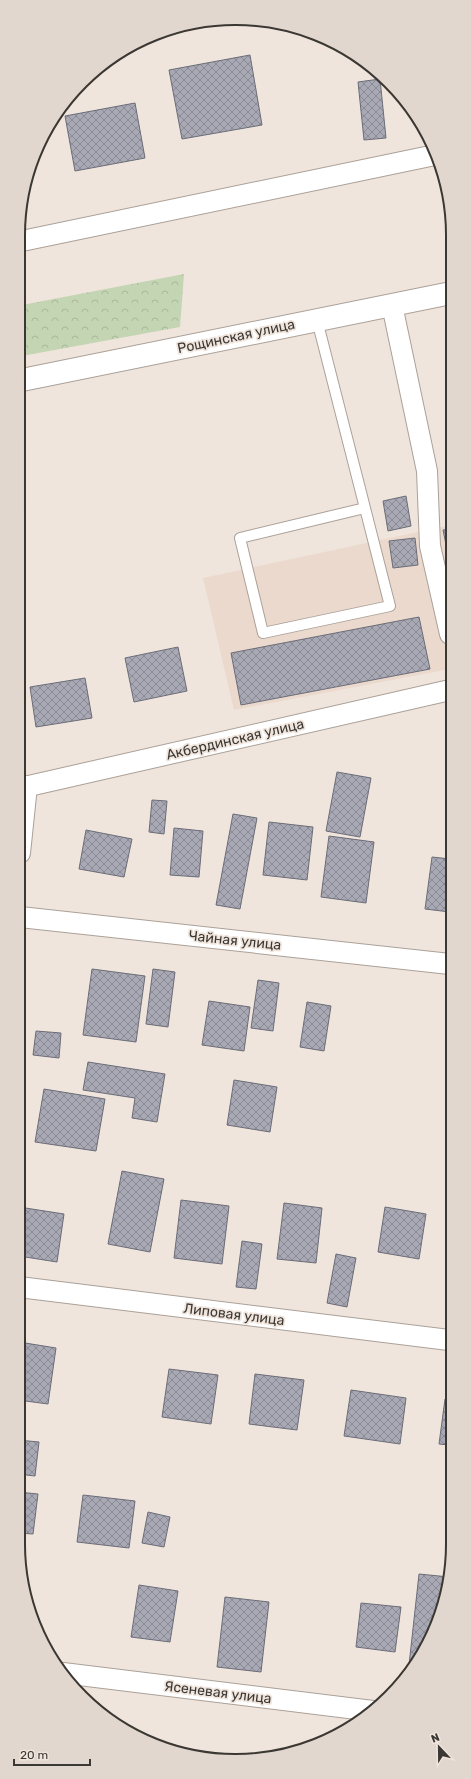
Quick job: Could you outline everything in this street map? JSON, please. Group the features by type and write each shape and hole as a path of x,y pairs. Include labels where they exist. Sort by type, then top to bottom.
{"street":[{"path":"25,240 430,156"},
{"name":"Рощинская улица","path":"25,379 446,294"},
{"path":"392,305 427,471 430,546 446,616"},
{"name":"Акбердинская улица","path":"25,787 446,691"},
{"name":"Чайная улица","path":"25,918 446,964"},
{"name":"Липовая улица","path":"25,1288 446,1340"},
{"name":"Ясеневая улица","path":"70,1674 365,1710"}],"lane":[{"path":"317,320 365,508 390,606 263,633 240,538 365,508"}],"shaded area":[{"path":"446,526 446,670 234,710 203,578"}],"green space":[{"path":"184,274 180,327 25,355 25,304"}],"building":[{"path":"250,55 262,125 182,139 169,70"},
{"path":"376,79 380,83 386,138 364,140 358,82"},
{"path":"135,103 145,158 75,171 65,116"},
{"path":"406,496 411,526 388,531 383,501"},
{"path":"443,530 446,530 446,545"},
{"path":"415,538 418,565 393,568 389,541"},
{"path":"419,617 430,669 241,705 231,653"},
{"path":"178,647 187,691 134,702 125,658"},
{"path":"85,678 92,718 36,727 30,687"},
{"path":"337,772 371,778 360,837 326,831"},
{"path":"152,800 167,801 164,834 149,832"},
{"path":"233,814 257,818 240,909 216,905"},
{"path":"269,822 313,827 307,880 263,875"},
{"path":"174,828 203,831 199,877 170,875"},
{"path":"86,830 132,839 124,877 79,869"},
{"path":"329,836 374,842 366,903 321,897"},
{"path":"432,857 446,859 446,912 425,909"},
{"path":"92,969 145,976 136,1042 83,1035"},
{"path":"153,969 175,972 168,1027 146,1024"},
{"path":"258,980 279,983 273,1031 251,1028"},
{"path":"209,1001 250,1007 244,1051 202,1045"},
{"path":"307,1002 331,1006 324,1051 300,1047"},
{"path":"36,1031 61,1033 59,1058 33,1055"},
{"path":"88,1062 165,1074 157,1122 132,1118 135,1098 83,1090"},
{"path":"234,1080 277,1087 270,1132 227,1125"},
{"path":"44,1089 105,1099 96,1151 35,1142"},
{"path":"122,1171 164,1179 150,1252 108,1244"},
{"path":"181,1200 229,1206 222,1264 174,1258"},
{"path":"284,1203 322,1208 316,1263 277,1259"},
{"path":"385,1207 426,1214 419,1259 378,1252"},
{"path":"25,1208 64,1214 57,1262 25,1257"},
{"path":"242,1241 262,1244 256,1289 236,1287"},
{"path":"336,1254 356,1258 347,1307 327,1303"},
{"path":"25,1343 56,1348 48,1404 25,1401"},
{"path":"169,1369 218,1375 211,1424 162,1417"},
{"path":"255,1374 304,1380 297,1430 249,1424"},
{"path":"351,1390 406,1398 400,1444 344,1436"},
{"path":"445,1399 446,1445 439,1444"},
{"path":"25,1441 39,1442 35,1476 25,1475"},
{"path":"25,1493 38,1494 33,1534 25,1533"},
{"path":"83,1495 135,1501 129,1548 77,1542"},
{"path":"148,1512 170,1517 164,1547 142,1543"},
{"path":"419,1574 443,1576 439,1598 430,1624 418,1649 409,1663"},
{"path":"139,1585 178,1591 170,1642 131,1637"},
{"path":"225,1597 269,1602 261,1672 217,1667"},
{"path":"361,1603 401,1607 395,1652 356,1647"}]}
